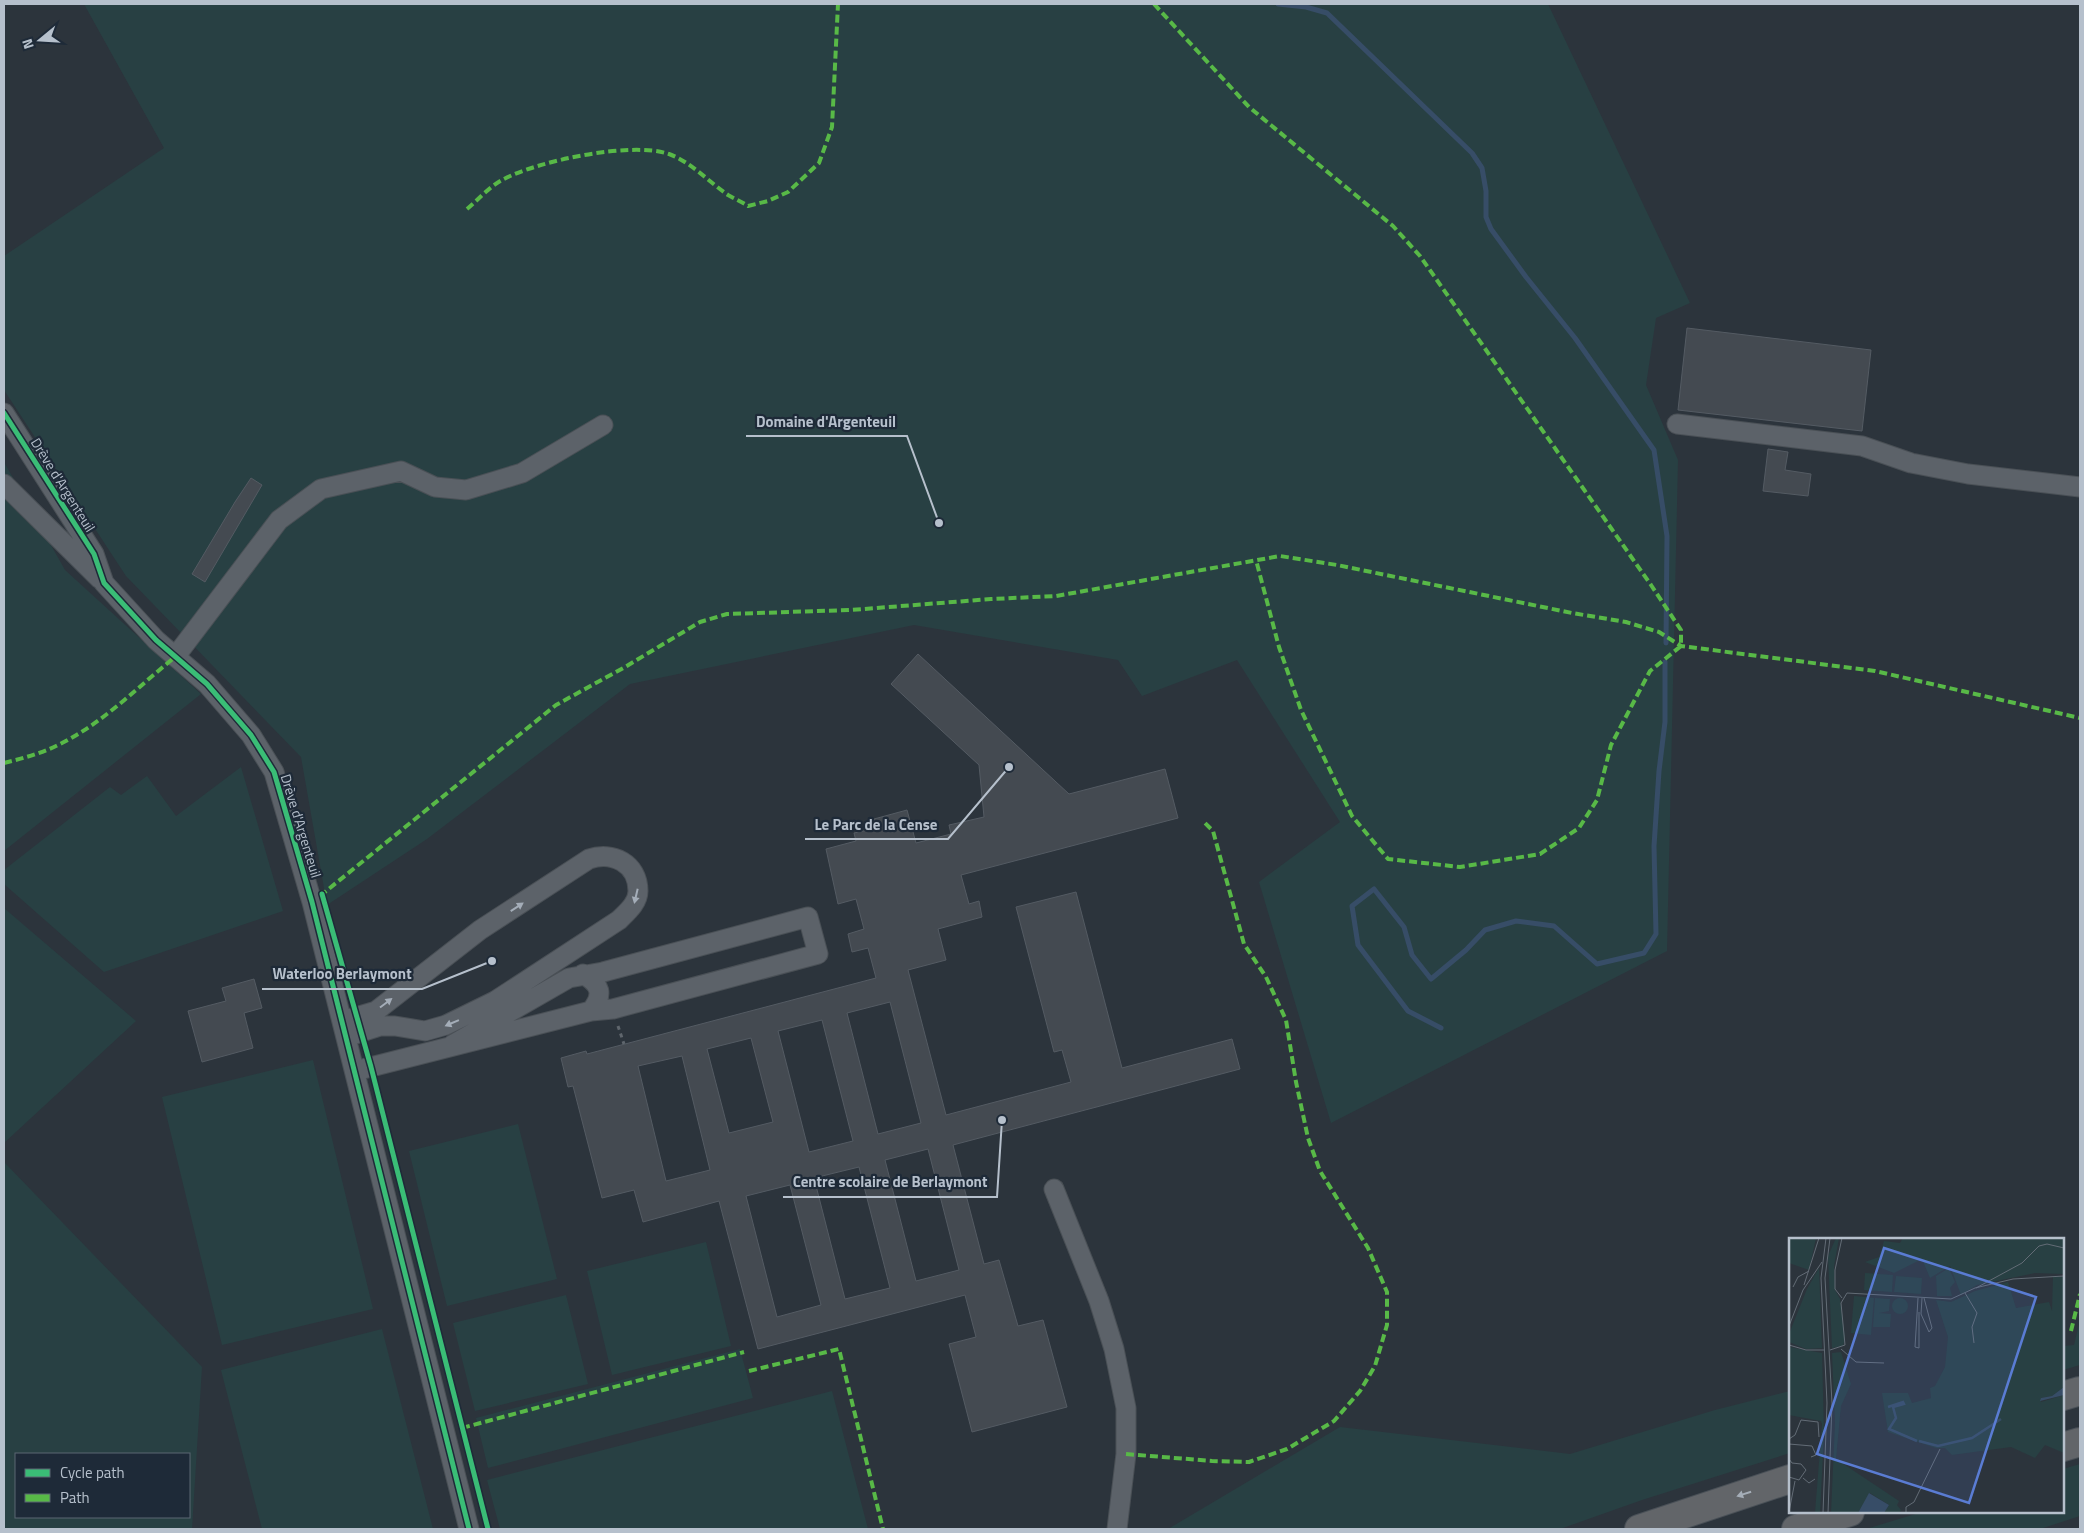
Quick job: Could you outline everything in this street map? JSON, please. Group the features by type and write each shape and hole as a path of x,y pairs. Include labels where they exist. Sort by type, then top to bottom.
{"highway":[{"path":"2064,1396 2080,1391"},
{"path":"2064,1447 2080,1442"},
{"path":"1639,1529 1789,1479"},
{"path":"1796,1529 1847,1513"}],"street":[{"name":"Drève d'Argenteuil","path":"4,413 94,554 104,583 156,640 207,684 245,728 274,772 312,902 469,1529"},
{"path":"1677,424 1862,446 1912,463 1968,474 2080,487"},
{"path":"175,657 278,520 321,489 401,471 435,487 466,490 522,473 603,425"},
{"path":"4,484 104,583"},
{"path":"606,856 616,858 627,864 635,876 638,892 633,906 620,920 495,1001 446,1025 425,1031 395,1026 344,1029 376,1011 480,930 589,859 606,856"},
{"path":"355,1071 591,1011 613,1008 818,954 808,917 602,972 569,978 554,985 527,1004 452,1045"},
{"path":"583,974 594,980 599,991 599,1000 591,1011"},
{"path":"1054,1189 1099,1301 1114,1350 1126,1408 1126,1454 1117,1529"}],"green space":[{"path":"84,4 1548,4 1690,303 1656,318 1646,385 1678,460 1667,951 1331,1123 1259,882 1340,822 1237,660 1142,696 1118,660 914,625 630,684 427,839 327,905 301,757 126,576 4,390 4,256 164,148"},
{"path":"4,462 65,570 201,694 4,851"},
{"path":"241,767 283,911 104,972 4,884 4,870 110,787 121,795 147,776 176,816"},
{"path":"4,908 136,1021 4,1143"},
{"path":"313,1060 373,1309 222,1345 162,1097"},
{"path":"518,1124 557,1279 447,1306 409,1151"},
{"path":"4,1162 202,1367 192,1529 4,1529"},
{"path":"706,1242 731,1346 612,1375 587,1271"},
{"path":"566,1295 588,1384 475,1411 453,1323"},
{"path":"2080,1320 2080,1365 2064,1370 2064,1346 2074,1345"},
{"path":"382,1329 433,1529 262,1529 221,1370"},
{"path":"740,1349 753,1398 488,1468 476,1418"},
{"path":"832,1391 868,1529 500,1529 487,1480"},
{"path":"1789,1391 1789,1453 1642,1500 1560,1529 1168,1529 1340,1427 1570,1454 1715,1410"},
{"path":"2080,1464 2080,1516 2040,1529 1866,1529 1919,1513 2064,1513 2064,1469"}],"building":[{"path":"1687,328 1871,350 1862,431 1678,410"},
{"path":"1768,449 1788,452 1785,470 1811,474 1808,496 1763,491"},
{"path":"251,478 262,485 205,582 192,574"},
{"path":"918,654 1069,794 1165,769 1178,818 961,875 969,904 979,901 982,917 938,929 946,960 908,970 946,1115 1071,1082 1062,1050 1054,1052 1016,907 1076,892 1122,1068 1232,1039 1240,1069 953,1145 984,1264 999,1260 1018,1326 1043,1320 1067,1407 972,1432 949,1344 976,1337 965,1295 758,1349 719,1201 643,1222 634,1190 602,1198 573,1086 568,1087 561,1058 586,1051 587,1054 876,978 868,948 852,952 848,934 864,929 856,899 838,904 826,849 856,841 854,833 877,828 874,819 907,810 916,843 951,834 949,825 984,817 979,765 891,684","holes":["890,1002 921,1123 878,1134 847,1013","822,1020 853,1141 809,1152 778,1031","751,1038 773,1122 729,1133 707,1049","682,1056 710,1170 666,1181 638,1066","928,1149 959,1270 916,1281 885,1160","859,1167 890,1288 845,1299 814,1178","790,1185 821,1305 777,1317 746,1196"]},
{"path":"254,979 262,1008 244,1013 253,1048 202,1062 188,1011 226,1001 222,988"}],"waterway":[{"path":"1278,4 1306,7 1327,13 1472,153 1482,168 1486,191 1486,217 1491,229 1526,277 1575,338 1654,450 1667,536 1666,643"},
{"path":"1441,1028 1408,1011 1358,945 1352,906 1374,889 1404,927 1412,955 1431,979 1466,950 1485,930 1516,921 1554,926 1597,964 1644,953 1656,934 1654,846 1659,771 1665,722 1665,662"}],"marked path":[{"path":"467,209 497,183 518,173 584,155 632,150 669,154 692,167 728,195 748,206 768,201 788,192 819,163 832,127 838,4"},
{"path":"1154,4 1249,107 1393,226 1420,256 1651,585 1681,630 1681,646 1650,671 1611,745 1597,800 1579,828 1540,854 1460,867 1388,859 1352,816 1301,710 1279,647 1256,560"},
{"path":"320,896 556,705 625,667 700,622 727,614 851,610 1056,596 1280,556 1337,565 1572,613 1626,622 1659,632 1681,646 1875,671 2080,718"},
{"path":"4,763 48,750 92,725 175,657"},
{"path":"1126,1454 1249,1462 1287,1449 1334,1421 1360,1391 1375,1366 1387,1325 1387,1292 1368,1248 1320,1171 1308,1138 1296,1082 1286,1020 1266,977 1244,944 1213,831 1205,823"},
{"path":"2071,1331 2080,1294"},
{"path":"749,1371 839,1349 883,1529"},
{"path":"462,1428 744,1352"}],"cycle path":[{"path":"4,413 94,554 104,583 156,640 207,684 251,735 274,772 312,902 469,1529"},
{"path":"322,894 371,1067 488,1529"}],"place":[{"name":"Domaine d'Argenteuil","path":"939,523"},
{"name":"Le Parc de la Cense","path":"1009,767"},
{"name":"Waterloo Berlaymont","path":"492,961"},
{"name":"Centre scolaire de Berlaymont","path":"1002,1120"}]}
